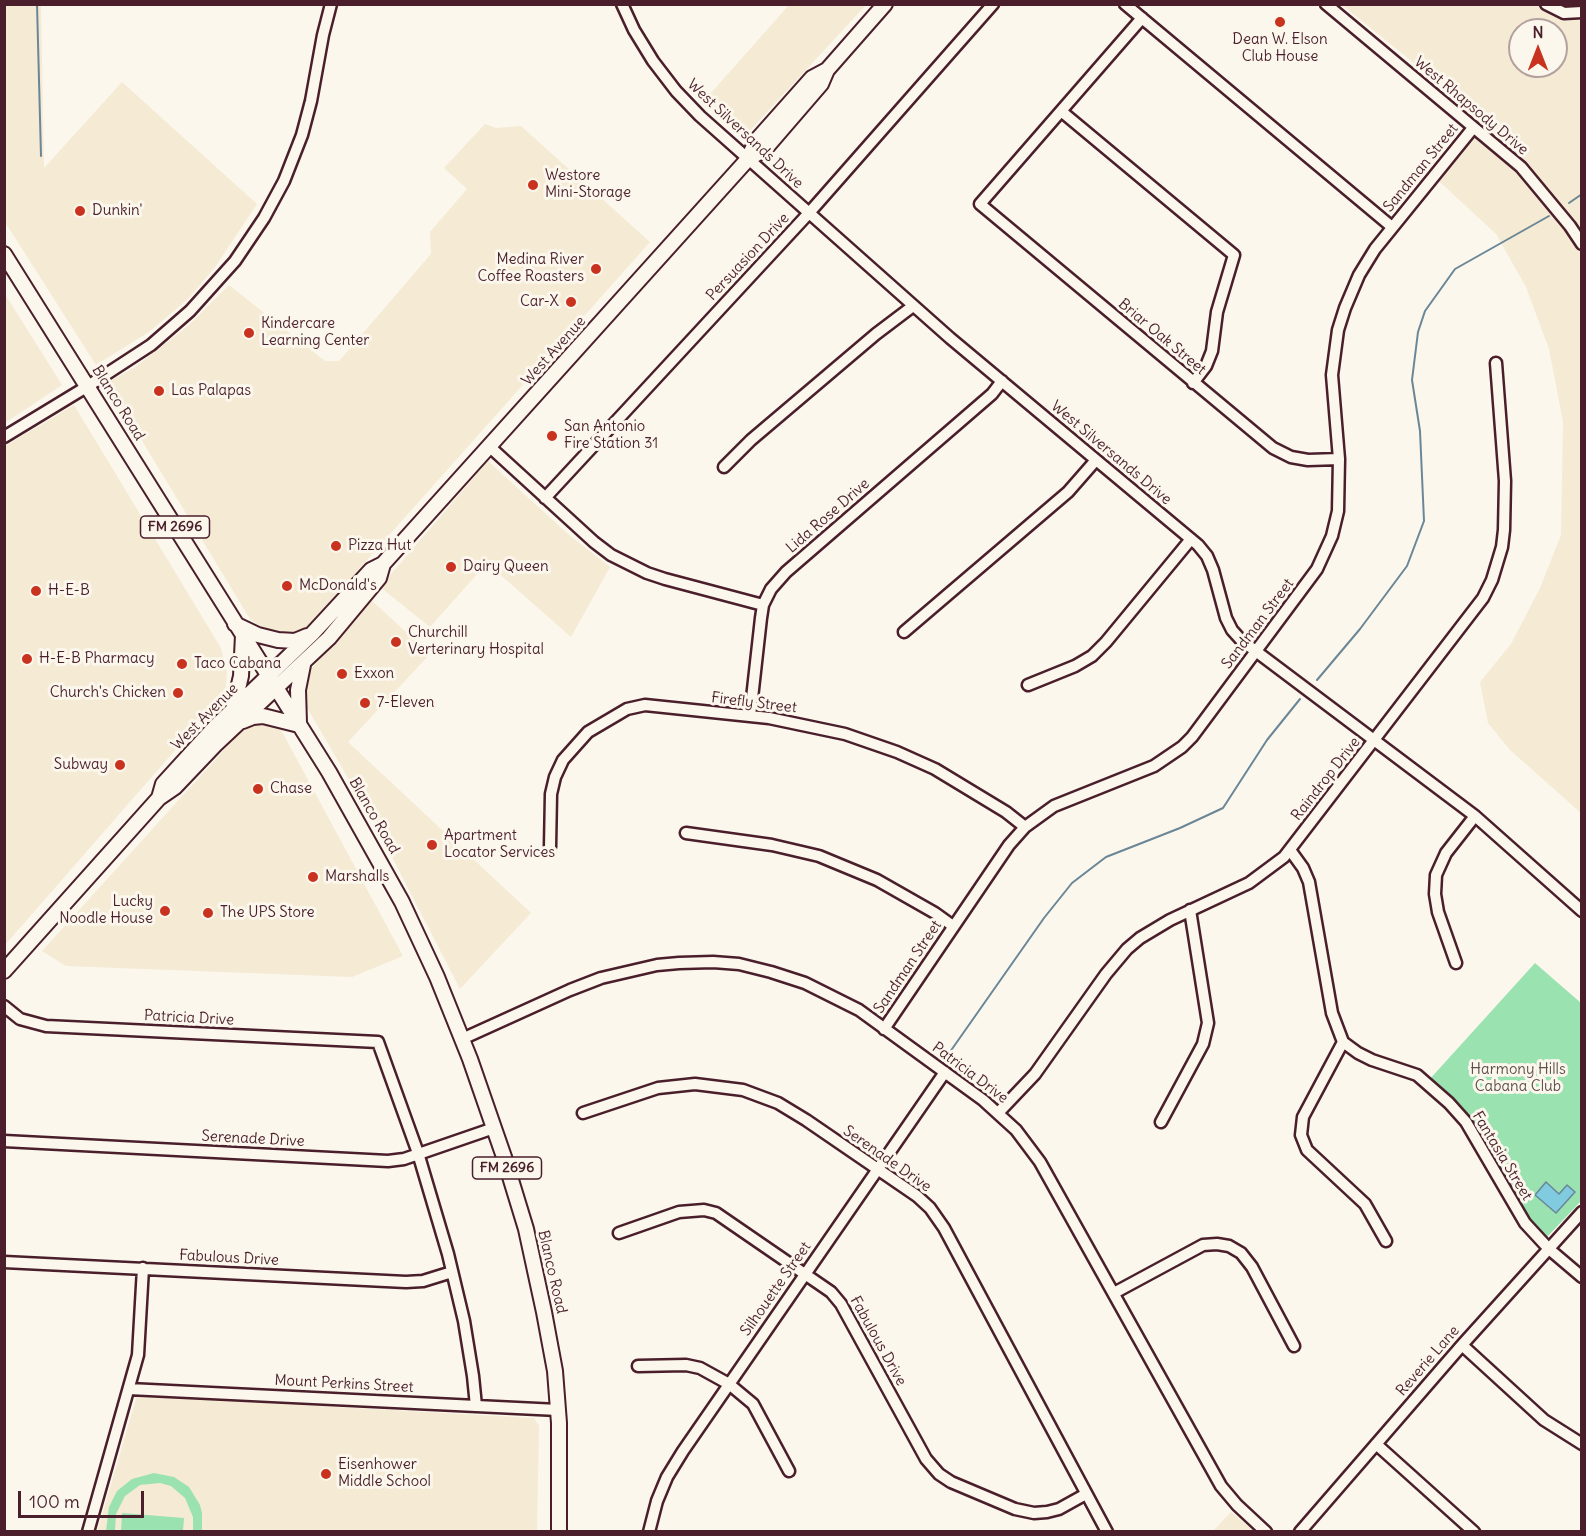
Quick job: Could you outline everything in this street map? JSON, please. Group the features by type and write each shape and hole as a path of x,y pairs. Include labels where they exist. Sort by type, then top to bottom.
{"main road":[{"name":"West Avenue","path":"4,971 159,798 175,788 236,716 272,683 312,634 371,570 383,564 748,159 756,141 812,78 827,70 885,4"},
{"name":"Blanco Road","path":"4,254 334,781 402,902 437,976 494,1128 526,1229 540,1292 555,1371 558,1410 559,1532"},
{"name":"West Avenue","path":"272,683 304,664 329,638 379,578 383,564"},
{"path":"304,664 298,690 299,725 263,716 236,716 241,676 239,629 278,640 295,641 312,634"}],"street":[{"name":"West Silversands Drive","path":"622,4 633,30 653,61 700,116 913,306 1203,550 1213,570 1232,630 1241,640 1475,816 1581,911"},
{"name":"Persuasion Drive","path":"545,498 808,213 993,4"},
{"path":"1125,4 1392,227"},
{"name":"West Rhapsody Drive","path":"1326,4 1521,167 1570,226 1581,243"},
{"path":"1546,4 1564,13 1580,13"},
{"path":"4,437 151,345 190,311 235,261 264,218 284,181 302,135 330,5"},
{"path":"1142,18 1061,111 1234,255 1217,312 1212,351 1206,366 1193,383"},
{"name":"Briar Oak Street","path":"1061,111 980,204 1273,448 1282,453 1308,460 1339,459"},
{"name":"Sandman Street","path":"884,1029 1009,845 1025,827 1061,803 1154,766 1174,754 1192,737 1307,584 1325,553 1338,511 1339,459 1332,375 1338,330 1344,308 1359,275 1392,227 1473,128"},
{"path":"724,467 751,440 876,334 913,306"},
{"name":"Raindrop Drive","path":"998,1113 1045,1062 1116,961 1140,938 1190,910 1249,884 1290,850 1483,598 1492,580 1502,547 1505,481 1496,363"},
{"name":"Lida Rose Drive","path":"750,716 763,605 771,589 786,572 984,401 1002,381"},
{"path":"489,447 594,542 628,564 665,579 763,605"},
{"path":"904,632 1068,492 1096,460"},
{"path":"1028,685 1075,666 1092,656 1191,539"},
{"name":"Firefly Street","path":"550,847 551,794 555,777 568,752 588,732 627,709 645,705 792,721 845,734 897,752 935,769 1006,812 1025,827"},
{"path":"1456,963 1438,912 1435,894 1436,875 1446,853 1475,816"},
{"path":"686,833 772,845 819,856 877,880 935,913 953,926"},
{"path":"1290,850 1303,868 1309,882 1332,1013 1343,1042 1303,1117 1301,1136 1307,1150 1365,1204 1386,1241"},
{"path":"1161,1122 1203,1044 1208,1023 1190,910"},
{"name":"Patricia Drive","path":"462,1039 601,978 657,965 702,962 739,964 805,983 859,1010 945,1072 1016,1130 1040,1161 1221,1486 1266,1532"},
{"name":"Patricia Drive","path":"4,1006 20,1018 46,1026 378,1042 418,1153"},
{"name":"Fantasia Street","path":"1343,1042 1372,1060 1417,1075 1449,1103 1466,1122 1516,1211 1549,1249 1581,1276"},
{"name":"Silhouette Street","path":"650,1532 657,1501 667,1477 945,1072"},
{"name":"Serenade Drive","path":"583,1113 658,1088 677,1085 711,1085 743,1090 778,1103 806,1120 930,1208 944,1228 1107,1532"},
{"name":"Serenade Drive","path":"4,1141 388,1161 404,1159 494,1128"},
{"path":"418,1153 452,1272 466,1331 476,1406"},
{"name":"Fabulous Drive","path":"619,1233 680,1212 704,1210 716,1213 831,1292 841,1304 917,1444 939,1474 951,1482 1015,1509 1034,1513 1059,1509 1086,1494"},
{"name":"Reverie Lane","path":"1300,1532 1461,1345 1581,1212"},
{"path":"1114,1293 1203,1245 1229,1246 1241,1253 1252,1267 1294,1346"},
{"name":"Fabulous Drive","path":"4,1262 406,1282 423,1281 452,1272"},
{"path":"88,1532 129,1389 139,1341 143,1268"},
{"path":"1461,1345 1544,1420 1581,1444"},
{"path":"638,1366 686,1365 700,1368 729,1384 753,1404 789,1471"},
{"name":"Mount Perkins Street","path":"129,1389 558,1410"},
{"path":"1376,1444 1474,1532"}],"shaded area":[{"path":"5,4 41,5 44,168 122,82 257,204 215,267 188,299 149,332 96,365 5,222"},
{"path":"789,5 866,5 743,138 703,102"},
{"path":"1342,5 1581,5 1581,813 1510,750 1488,723 1480,682 1511,644 1540,588 1561,535 1563,422 1549,349 1526,287 1496,234 1428,171 1476,113"},
{"path":"485,124 496,128 521,126 650,242 310,624 300,633 284,634 266,630 250,619 107,383 135,367 188,326 229,285 325,361 339,361 431,254 430,232 467,189 444,168"},
{"path":"5,294 62,385 4,423"},
{"path":"74,405 221,648 227,673 225,693 5,945 5,446"},
{"path":"488,461 568,534 610,567 571,637 487,563 430,627 380,587"},
{"path":"370,599 430,654 348,742 531,913 460,989 375,824 306,706 306,675"},
{"path":"261,722 280,728 403,956 352,977 66,966 42,951 243,729"},
{"name":"Eisenhower Middle School","path":"137,1396 534,1418 539,1426 537,1531 97,1532"},
{"path":"1231,1512 1254,1531 1213,1531"}],"green space":[{"name":"Harmony Hills Cabana Club","path":"1535,963 1581,1003 1581,1201 1547,1237 1527,1219 1477,1130 1463,1112 1429,1080"},
{"path":"154,1473 174,1477 189,1487 200,1505 202,1531 193,1531 193,1517 185,1498 171,1486 160,1483 140,1485 125,1496 116,1514 115,1531 106,1531 109,1507 117,1491 132,1479"},
{"path":"122,1513 184,1518 183,1531 121,1531"}],"water":[{"path":"1546,1182 1559,1194 1567,1185 1575,1192 1556,1213 1535,1195"}],"waterway":[{"path":"37,4 41,156"},
{"path":"1569,203 1582,194"},
{"path":"1317,680 1360,629 1407,566 1424,521 1420,431 1412,380 1418,332 1425,311 1455,269 1549,216"},
{"path":"945,1059 1044,918 1072,883 1106,857 1180,828 1223,808 1267,740 1300,699"}],"place":[{"name":"Dean W. Elson Club House","path":"1280,22"},
{"name":"Westore Mini-Storage","path":"533,185"},
{"name":"Dunkin'","path":"80,211"},
{"name":"Medina River Coffee Roasters","path":"596,269"},
{"name":"Car-X","path":"571,302"},
{"name":"Kindercare Learning Center","path":"249,333"},
{"name":"Las Palapas","path":"159,391"},
{"name":"San Antonio Fire Station 31","path":"552,436"},
{"name":"Pizza Hut","path":"336,546"},
{"name":"Dairy Queen","path":"451,567"},
{"name":"McDonald's","path":"287,586"},
{"name":"H-E-B","path":"36,591"},
{"name":"Churchill Verterinary Hospital","path":"396,642"},
{"name":"H-E-B Pharmacy","path":"27,659"},
{"name":"Taco Cabana","path":"182,664"},
{"name":"Exxon","path":"342,674"},
{"name":"Church's Chicken","path":"178,693"},
{"name":"7-Eleven","path":"365,703"},
{"name":"Subway","path":"120,765"},
{"name":"Chase","path":"258,789"},
{"name":"Apartment Locator Services","path":"432,845"},
{"name":"Marshalls","path":"313,877"},
{"name":"Lucky Noodle House","path":"165,911"},
{"name":"The UPS Store","path":"208,913"},
{"name":"Eisenhower Middle School","path":"326,1474"}]}
